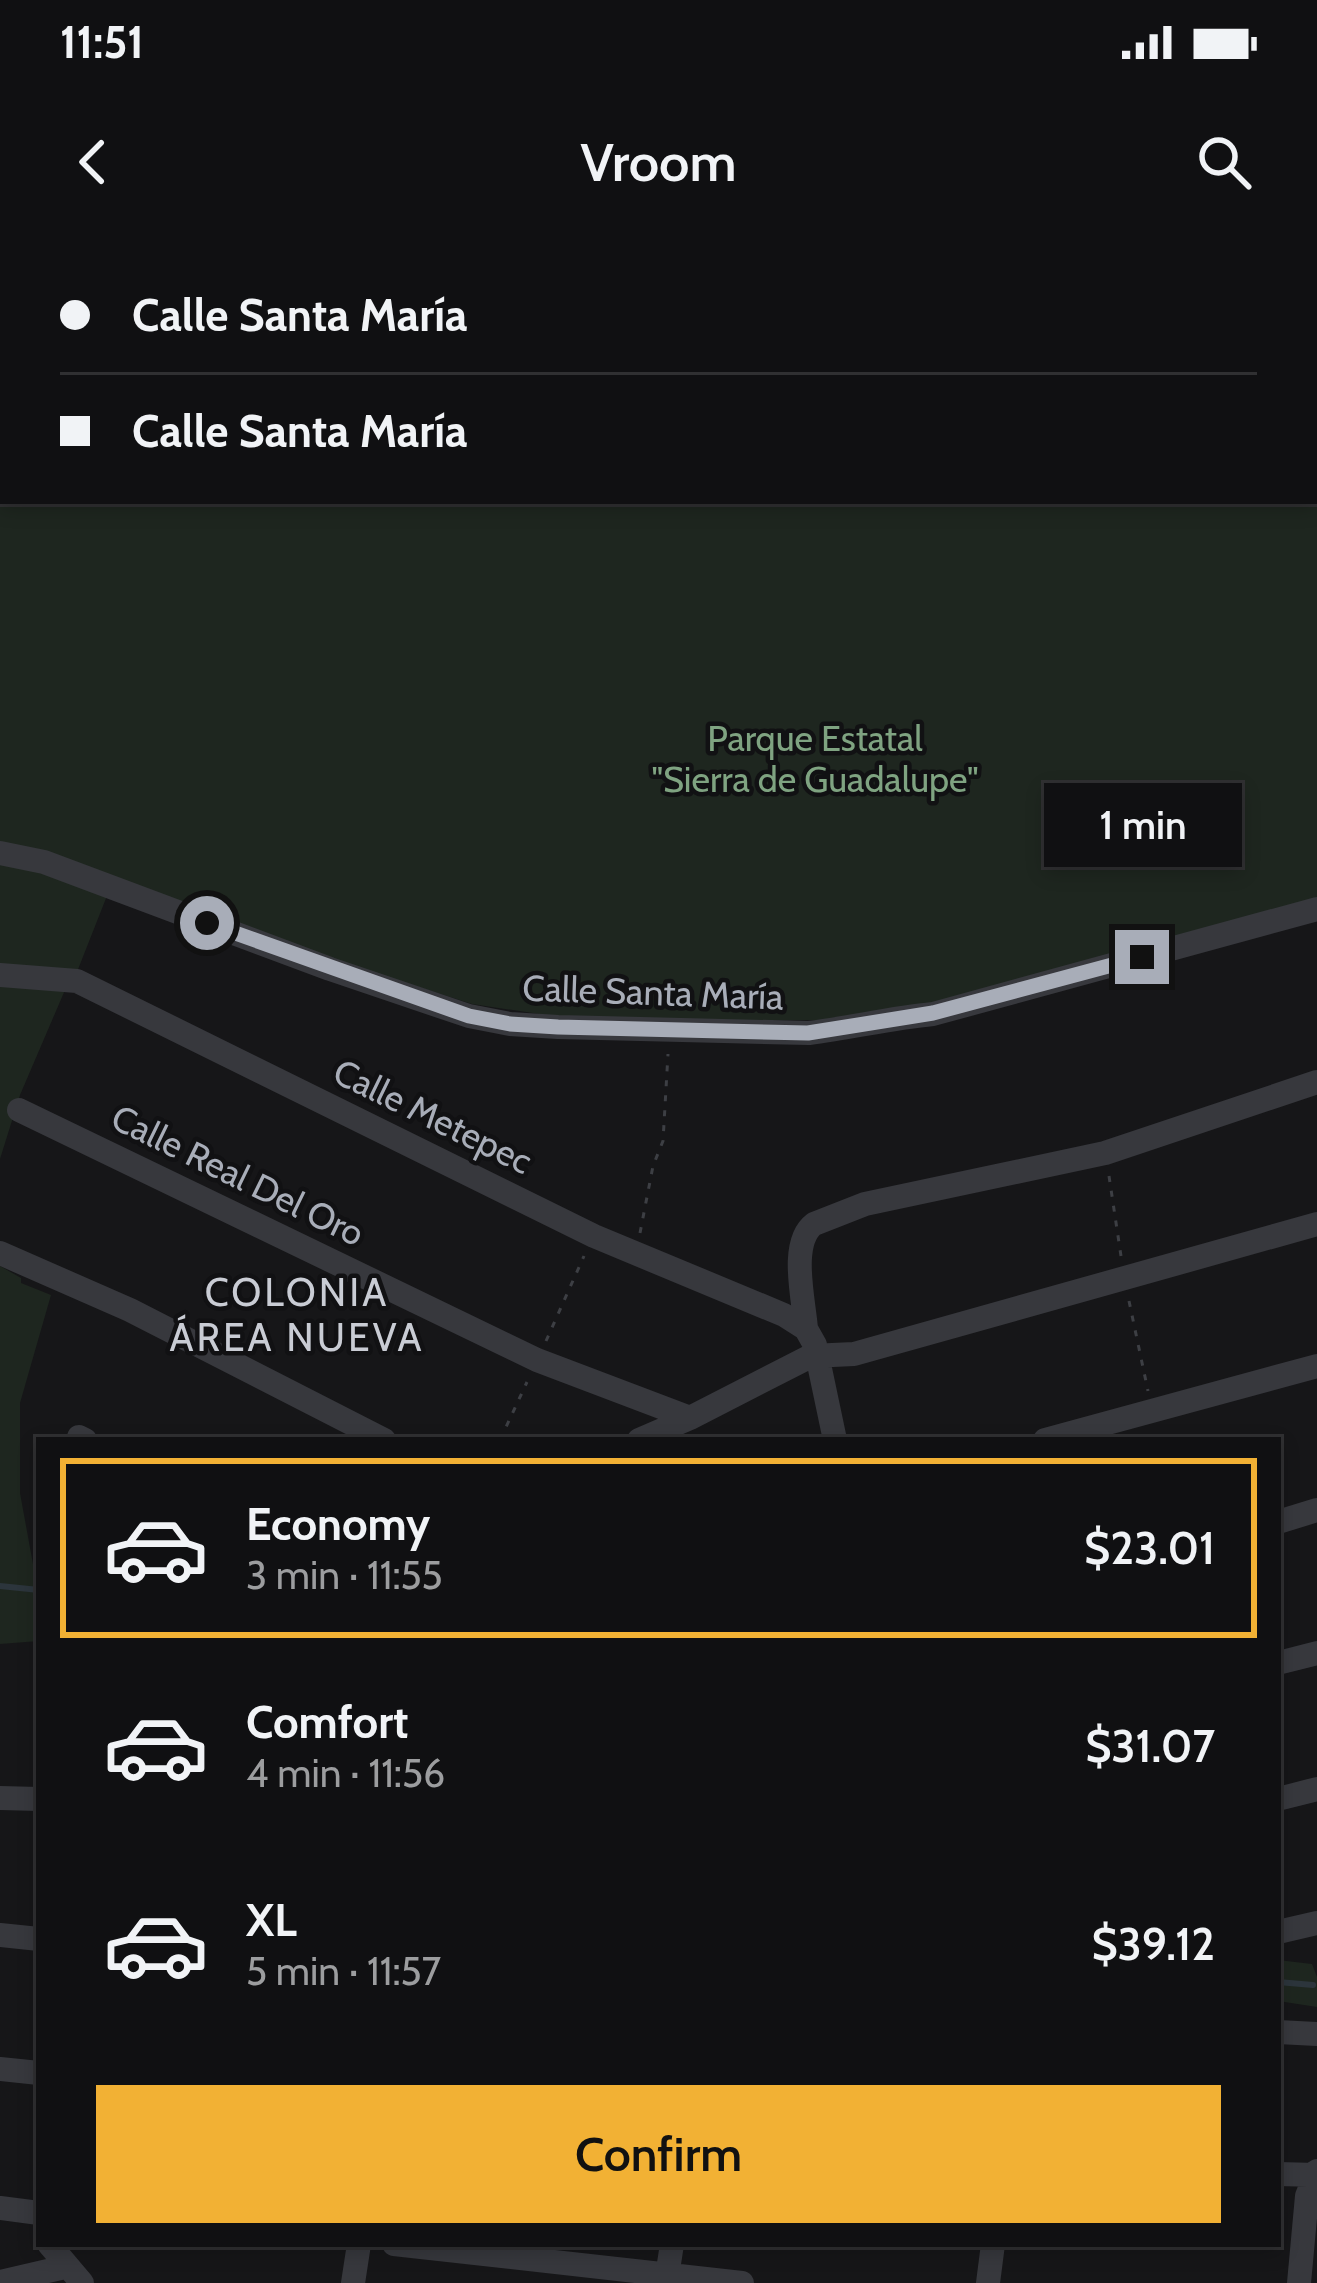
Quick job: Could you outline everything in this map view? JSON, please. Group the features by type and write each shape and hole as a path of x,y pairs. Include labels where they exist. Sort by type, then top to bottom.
{"street":[{"name":"Calle Santa María","path":"0,853 44,862 330,969 469,1016 510,1024 808,1033 933,1013 1317,909"},
{"name":"Calle Metepec","path":"0,975 76,981 594,1236 759,1303 806,1329"},
{"path":"834,1437 817,1354 806,1329 801,1244 807,1228 865,1204 1105,1153 1317,1082"},
{"name":"Calle Real Del Oro","path":"19,1110 537,1360 690,1418"},
{"path":"646,1437 817,1354 854,1354 1317,1224"},
{"path":"0,1253 130,1310 378,1437"},
{"path":"1057,1437 1317,1366"},
{"path":"1281,1521 1317,1510"},
{"path":"1281,1662 1317,1653"},
{"path":"0,1784 36,1799"},
{"path":"1281,1798 1317,1789"},
{"path":"0,1798 36,1799"},
{"path":"1281,1931 1317,1923"},
{"path":"0,1935 36,1939"},
{"path":"1281,2032 1317,2035"},
{"path":"0,2069 36,2073"},
{"path":"1281,2174 1316,2174 1307,2196 1299,2283"},
{"path":"0,2208 36,2210"},
{"path":"51,2247 74,2275"},
{"path":"353,2283 358,2247"},
{"path":"417,2247 667,2280 742,2283"},
{"path":"667,2280 672,2247"},
{"path":"988,2283 993,2247"},
{"path":"0,2282 74,2275"}],"path":[{"path":"636,1252 653,1166 664,1141 669,1030"},
{"path":"501,1437 594,1236"}],"green space":[{"name":"Parque Estatal \"Sierra de Guadalupe\"","path":"0,504 1317,504 1317,911 996,995 840,1020 586,1021 472,1004 306,951 114,878 20,1095 0,1159"},
{"path":"0,1266 21,1278 21,1283 51,1295 20,1403 20,1493 36,1575 36,1641 0,1644"},
{"path":"1281,1960 1312,1964 1317,2007 1281,2001"}],"waterway":[{"path":"0,1586 36,1590"},
{"path":"1281,1982 1313,1985"}],"district":[{"name":"COLONIA ÁREA NUEVA","path":"297,1314"}],"route":[{"path":"207,923 469,1016 558,1027 808,1033 842,1029 933,1013 1142,957"}]}
